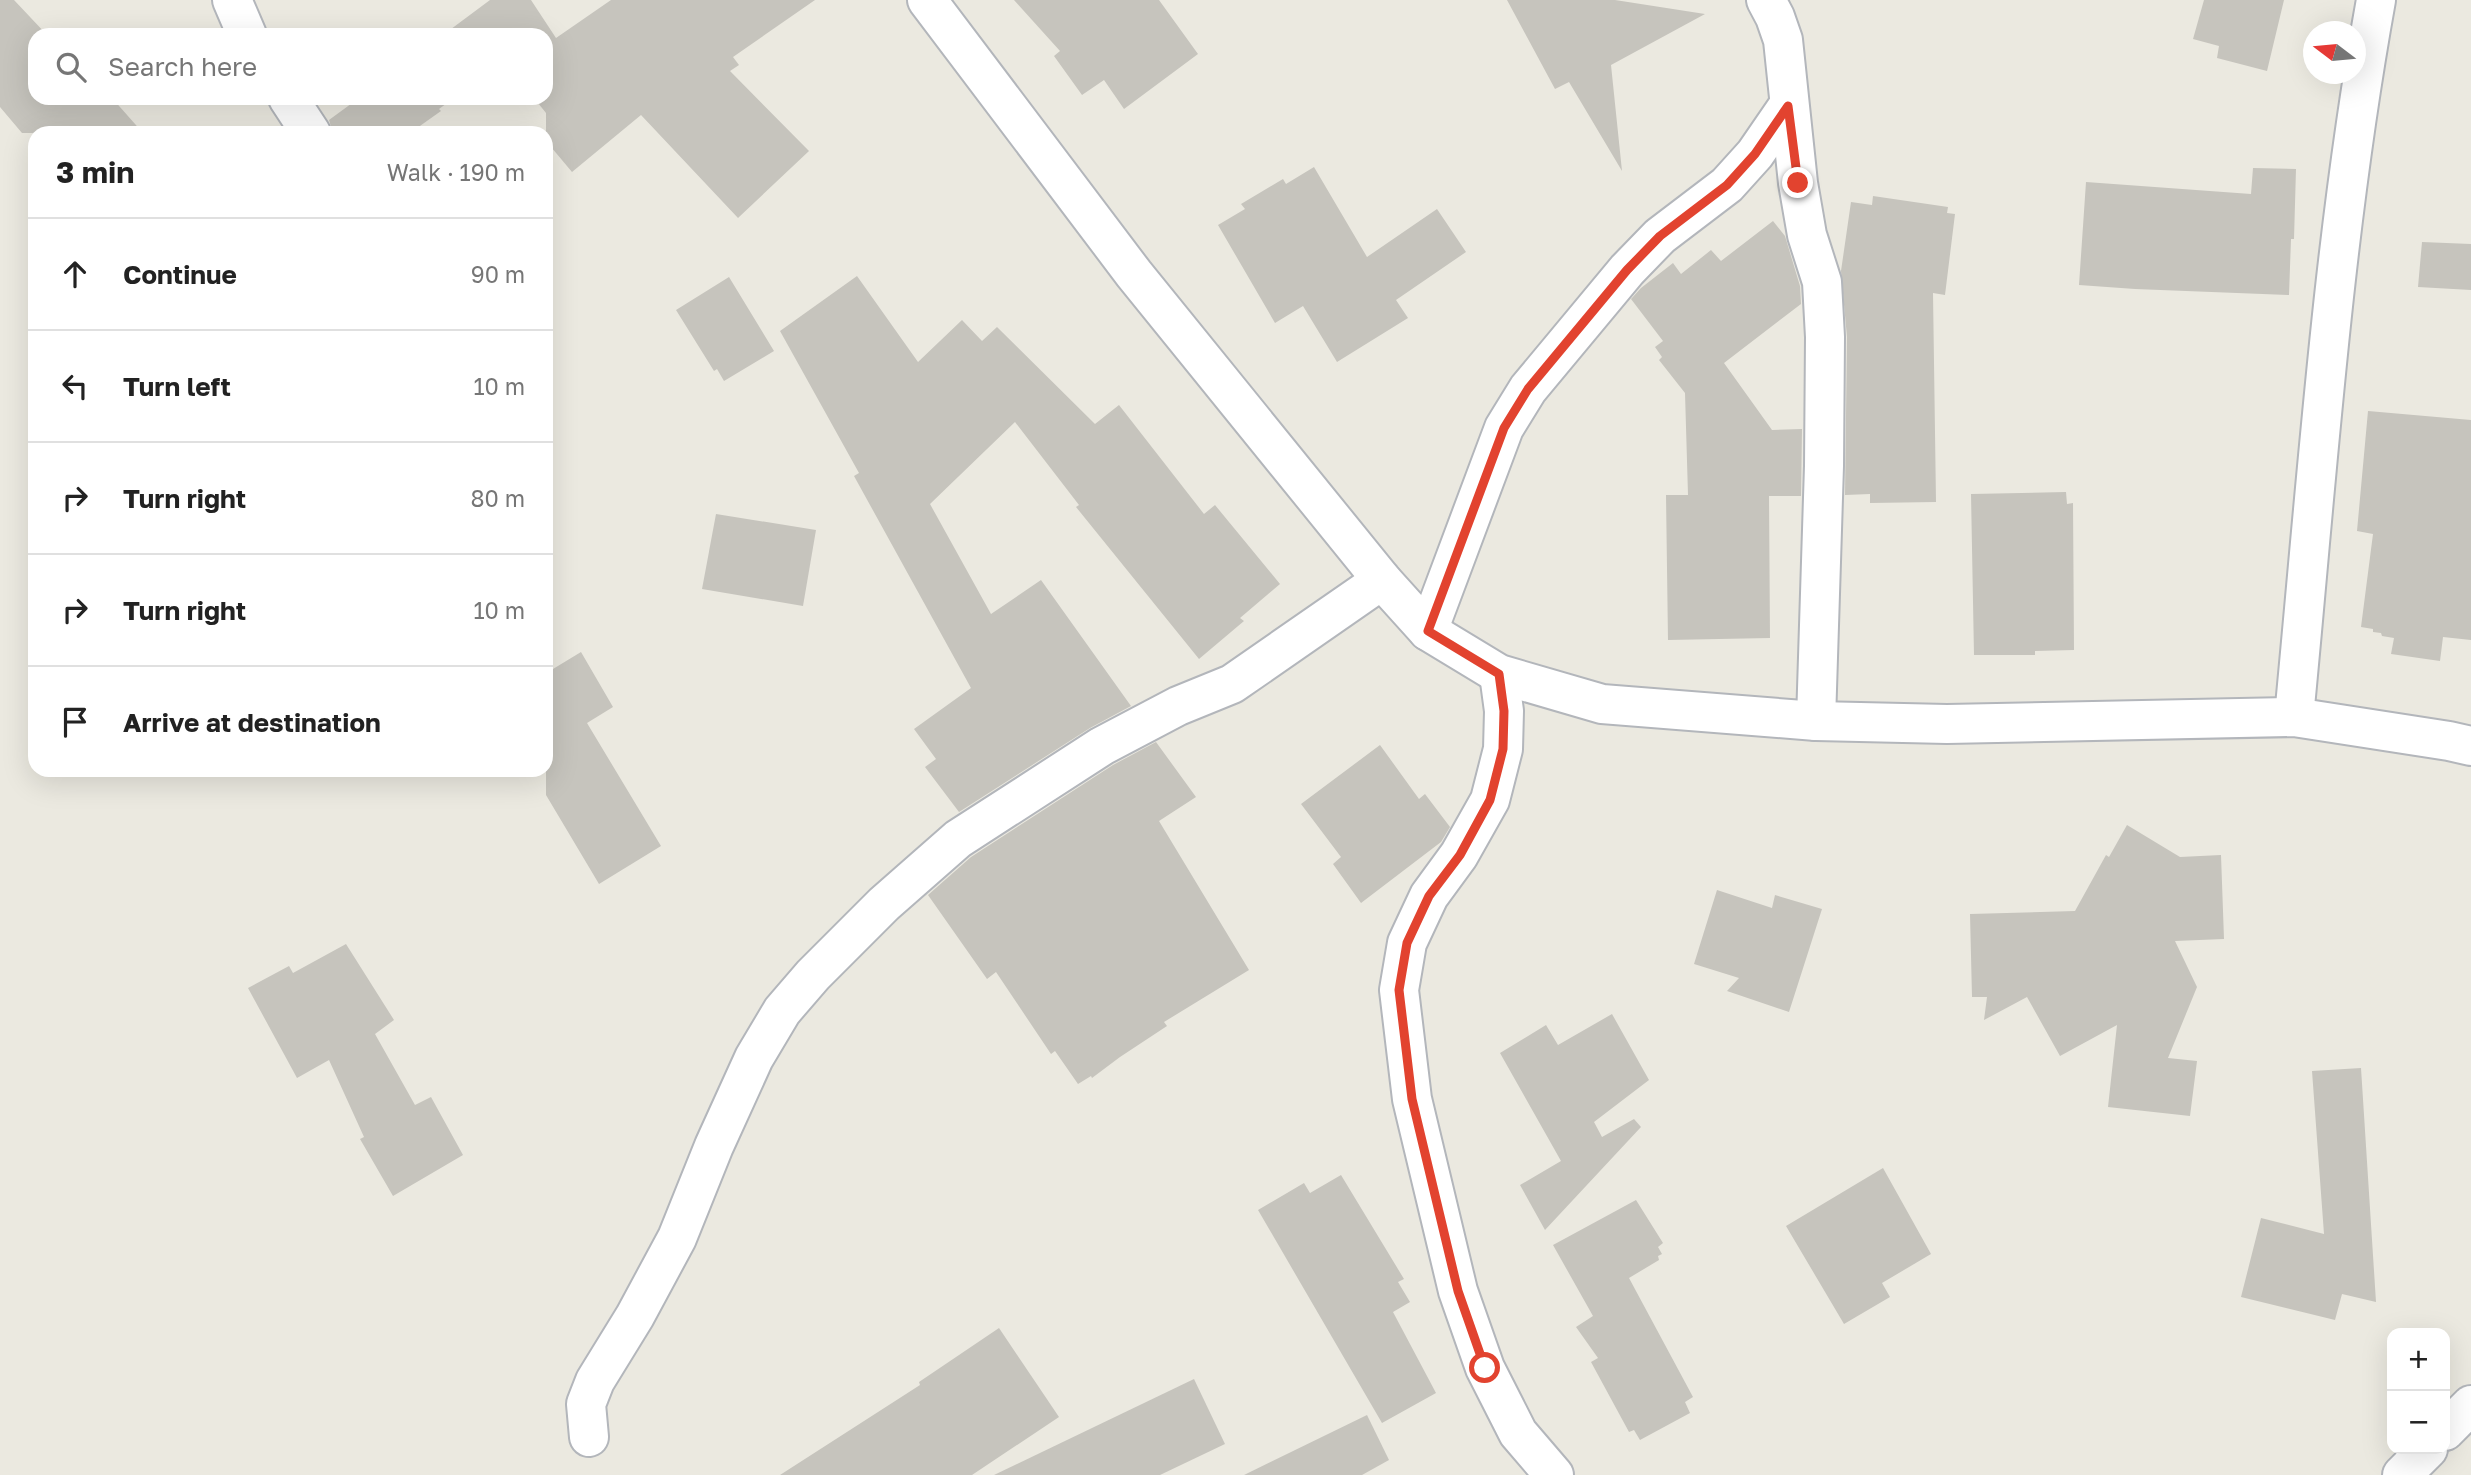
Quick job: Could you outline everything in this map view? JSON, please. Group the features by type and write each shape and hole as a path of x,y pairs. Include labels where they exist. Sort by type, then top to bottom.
{"street":[{"path":"232,0 244,28"},
{"path":"927,0 1134,274 1382,580 1428,631 1499,674 1602,704 1816,721 1947,724 2294,718 2471,746"},
{"path":"1766,0 1783,40 1788,106 1807,235 1822,282 1825,337 1824,466 1816,721"},
{"path":"2294,718 2353,138 2376,0"},
{"path":"293,105 306,126"},
{"path":"1428,631 1504,428 1528,389 1627,270 1660,236 1727,185 1755,154 1788,106"},
{"path":"589,1437 586,1404 595,1381 635,1316 677,1238 714,1146 754,1058 782,1011 813,975 884,904 958,839 1102,746 1178,706 1232,684 1382,580"},
{"path":"1499,674 1504,711 1503,749 1490,800 1460,855 1429,896 1407,943 1399,990 1412,1099 1458,1291 1485,1368 1518,1433 1553,1475"},
{"path":"2450,1426 2471,1405"},
{"path":"1516,1475 1518,1433"},
{"path":"2402,1475 2423,1454"}],"building":[{"path":"0,0 14,0 40,28 28,28 28,105 118,105 137,126 28,126 28,133 22,133 0,107"},
{"path":"490,0 531,0 549,28 452,28"},
{"path":"611,0 815,0 733,57 739,65 730,71 809,151 738,218 641,115 572,172 553,149 553,126 546,126 546,113 540,105 553,105 553,33 556,38"},
{"path":"1014,0 1159,0 1198,54 1124,109 1104,80 1082,95 1054,56 1060,51"},
{"path":"1507,0 1615,0 1705,14 1611,65 1622,171 1569,82 1555,89"},
{"path":"2204,0 2284,0 2267,71 2217,58 2219,46 2193,39"},
{"path":"349,105 444,105 439,109 441,111 420,126 331,126 329,120"},
{"path":"1314,167 1367,257 1437,209 1466,252 1396,300 1408,318 1337,362 1303,306 1275,323 1218,225 1245,209 1241,204 1283,179 1286,184"},
{"path":"2253,168 2296,169 2289,295 2079,285 2086,182 2251,194"},
{"path":"1873,196 1948,207 1947,213 1955,214 1945,295 1933,293 1936,502 1870,503 1870,494 1845,495 1847,337 1841,271 1851,202 1872,205"},
{"path":"1773,221 1785,236 1800,286 1801,304 1724,363 1772,430 1802,429 1801,496 1769,496 1770,638 1668,640 1666,495 1688,495 1685,393 1659,360 1662,357 1655,347 1663,341 1631,299 1673,263 1681,274 1711,250 1721,261"},
{"path":"2422,242 2471,244 2471,290 2418,287"},
{"path":"857,276 918,362 962,320 982,341 997,327 1095,424 1119,405 1204,514 1215,505 1280,584 1240,618 1244,621 1199,659 1076,507 1079,505 1015,422 930,504 991,614 1041,580 1131,706 1090,728 959,812 925,767 936,759 914,729 971,688 854,476 859,473 780,331"},
{"path":"729,277 774,351 724,381 717,369 714,371 676,310"},
{"path":"2368,411 2471,420 2471,640 2443,637 2440,661 2391,654 2394,638 2361,627 2373,534 2357,531"},
{"path":"2066,492 2067,504 2073,503 2074,650 2035,651 2035,655 1974,655 1971,494"},
{"path":"716,514 816,530 803,606 702,589"},
{"path":"581,652 613,707 587,723 661,846 599,884 546,795 546,777 553,777 553,669"},
{"path":"1156,742 1196,797 1159,821 1249,970 1164,1022 1167,1026 1092,1078 1091,1076 1078,1084 1055,1051 1051,1054 996,972 987,979 928,895 971,857 1113,765"},
{"path":"1380,745 1419,799 1425,794 1450,827 1441,842 1361,903 1333,864 1341,857 1301,804"},
{"path":"2127,825 2180,857 2221,855 2224,939 2175,941 2197,987 2168,1058 2197,1061 2190,1116 2108,1107 2117,1025 2060,1056 2027,997 1984,1020 1987,997 1972,997 1970,914 2075,911 2106,855 2109,857"},
{"path":"1717,890 1772,908 1775,895 1822,909 1789,1012 1727,991 1739,978 1694,964"},
{"path":"346,944 394,1020 375,1034 415,1105 431,1097 463,1155 393,1196 360,1139 364,1137 329,1060 297,1078 248,988 289,966 293,973"},
{"path":"1612,1014 1649,1080 1594,1122 1602,1137 1634,1119 1641,1127 1545,1230 1520,1185 1561,1161 1500,1053 1546,1025 1558,1045"},
{"path":"2361,1068 2376,1302 2342,1294 2335,1320 2241,1297 2261,1218 2324,1234 2312,1071"},
{"path":"1883,1168 1931,1254 1882,1283 1890,1297 1844,1324 1786,1226"},
{"path":"1341,1175 1404,1279 1398,1282 1410,1302 1393,1312 1436,1393 1382,1423 1258,1210 1304,1183 1310,1193"},
{"path":"1636,1200 1663,1243 1658,1247 1662,1254 1658,1256 1659,1260 1629,1278 1693,1397 1685,1402 1690,1413 1640,1440 1634,1430 1629,1432 1591,1362 1598,1358 1576,1327 1593,1316 1553,1245"},
{"path":"999,1328 1059,1417 972,1475 780,1475 920,1385 919,1382"},
{"path":"1194,1379 1225,1444 1160,1475 994,1475"},
{"path":"1367,1415 1389,1460 1362,1475 1244,1475"}],"route":[{"path":"1485,1368 1458,1291 1412,1099 1399,990 1407,943 1429,896 1460,855 1490,800 1503,749 1504,711 1499,674 1428,631 1504,428 1528,389 1627,270 1660,236 1727,185 1755,154 1788,106 1798,183"}]}
